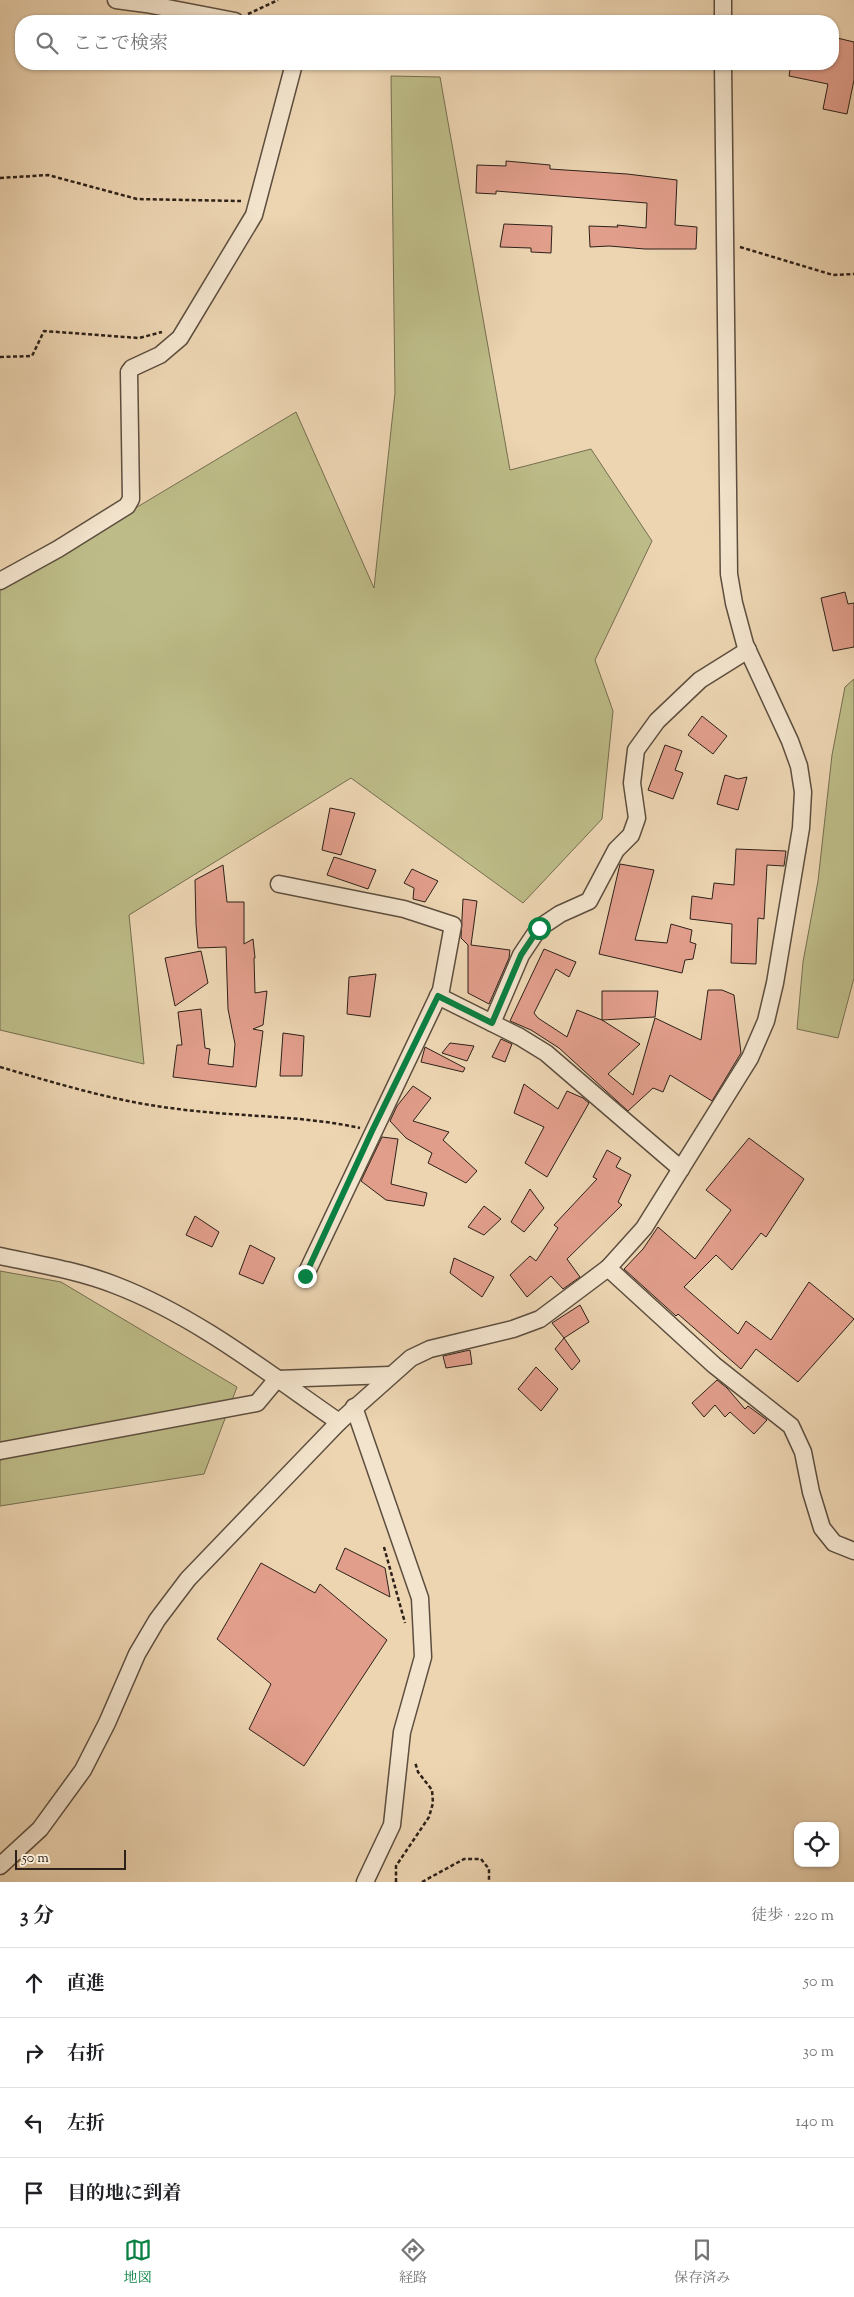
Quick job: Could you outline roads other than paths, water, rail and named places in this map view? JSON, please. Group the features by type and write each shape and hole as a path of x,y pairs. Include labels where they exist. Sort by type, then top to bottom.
{"street":[{"path":"116,0 203,15"},
{"path":"723,0 723,15"},
{"path":"0,580 58,549 127,506 131,499 129,372 132,368 160,355 180,338 254,215 292,70"},
{"path":"0,1866 40,1829 84,1770 137,1654 157,1620 188,1579 354,1407 411,1358 430,1349 513,1329 540,1319 608,1268 644,1228 750,1058 766,1021 775,983 801,828 803,792 799,766 790,741 748,650 734,602 729,574 723,70"},
{"path":"492,1023 521,955 539,928 560,914 589,901 616,850 631,835 637,818 632,783 636,750 657,721 700,680 748,650"},
{"path":"279,884 404,909 454,925 438,996 372,1131 305,1276"},
{"path":"438,996 546,1053 681,1169"},
{"path":"0,1256 114,1284 170,1310 339,1422"},
{"path":"608,1268 714,1365 791,1426 803,1452 811,1492 822,1528 834,1543 854,1551"},
{"path":"0,1451 257,1403 276,1379 390,1375"},
{"path":"354,1407 420,1598 423,1658 402,1732 392,1825 365,1882"}]}
